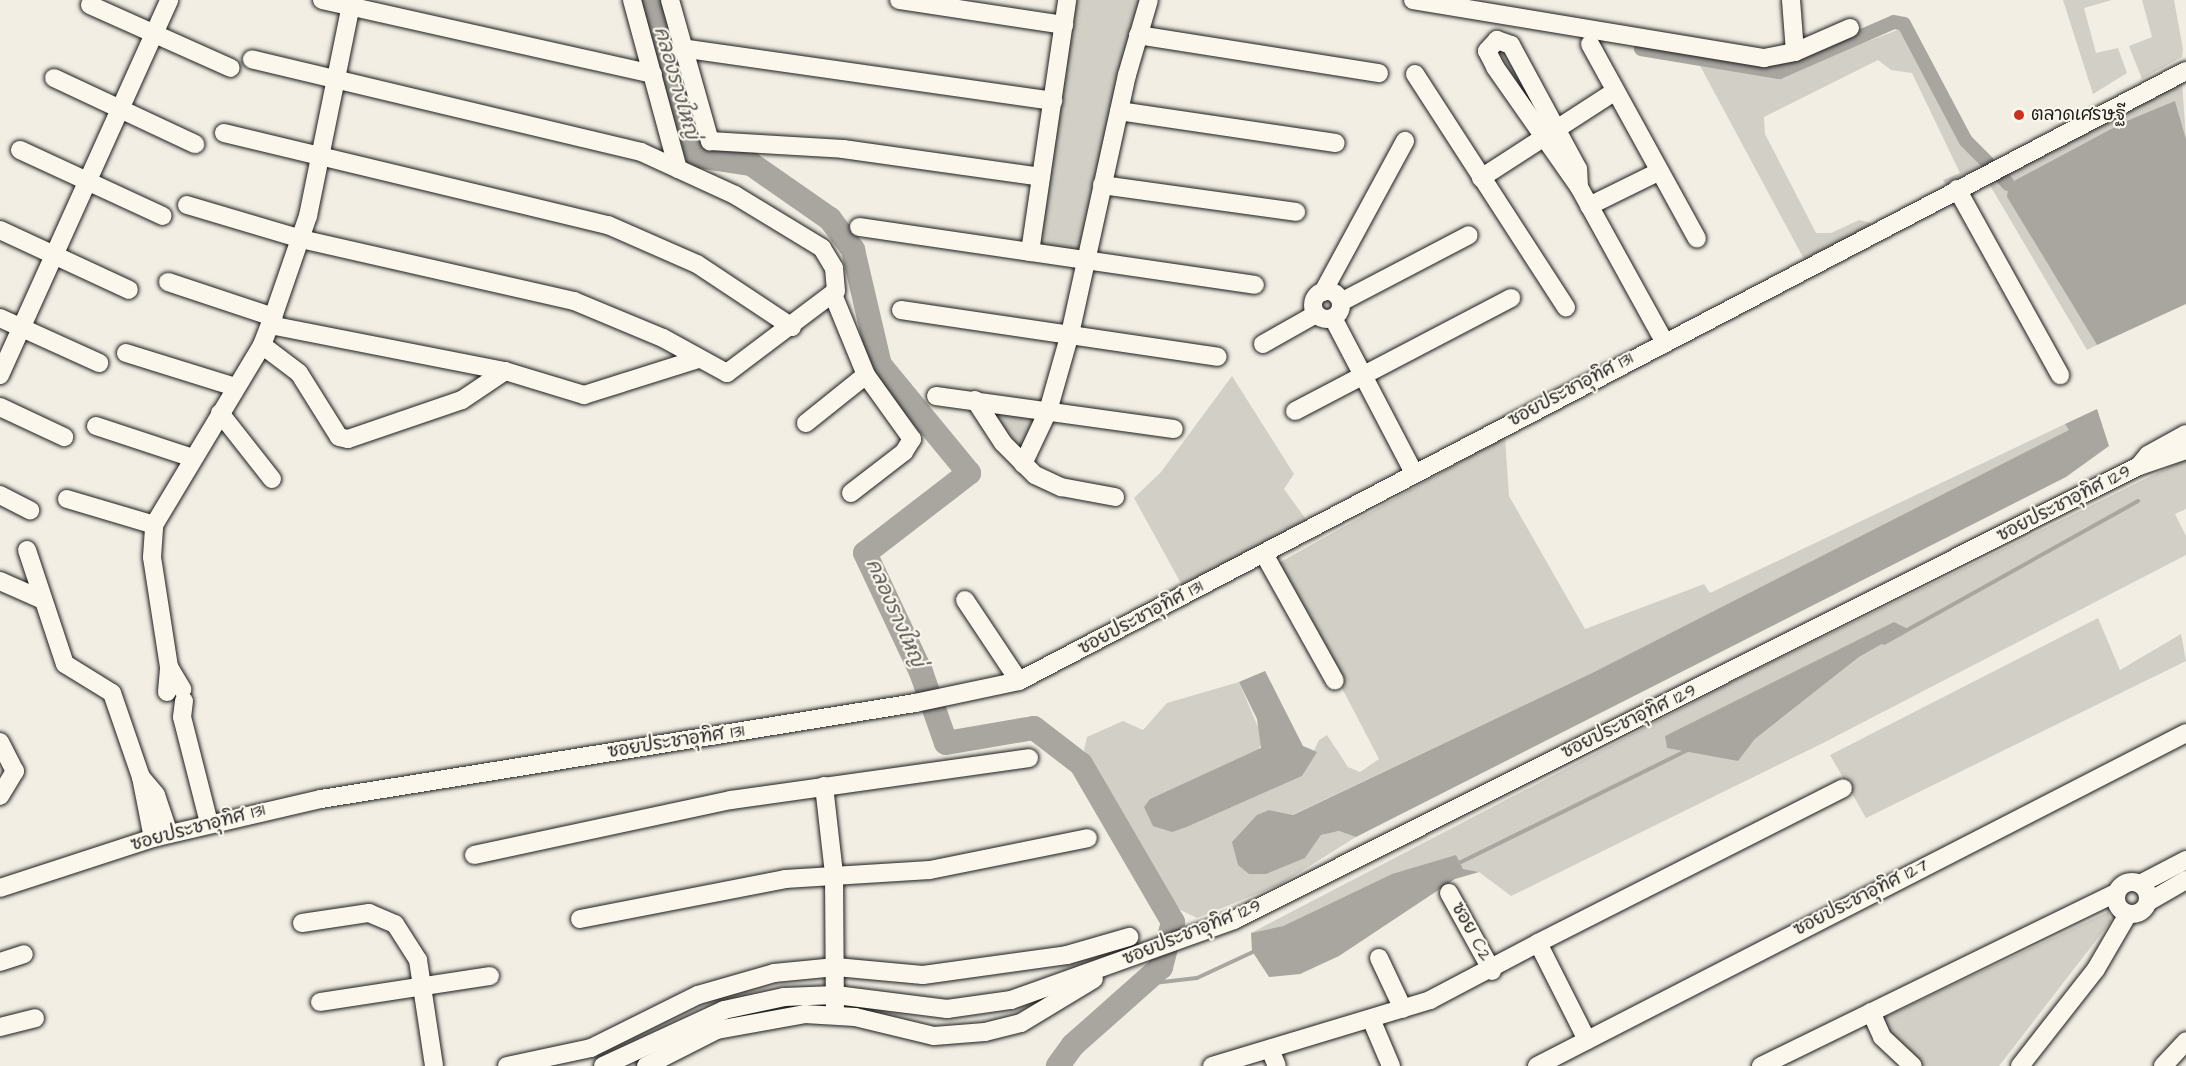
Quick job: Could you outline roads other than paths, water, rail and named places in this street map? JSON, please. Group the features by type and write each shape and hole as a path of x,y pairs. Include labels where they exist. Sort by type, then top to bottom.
{"street":[{"path":"0,375 169,0"},
{"path":"322,0 351,3 653,74"},
{"path":"632,0 678,169"},
{"path":"669,0 681,48 710,141 843,149 1041,177"},
{"path":"899,0 1064,25"},
{"path":"1030,252 1067,0"},
{"path":"1023,464 1048,411 1070,333 1119,111 1149,0"},
{"path":"1413,0 1764,58 1795,52 1850,28"},
{"path":"1791,0 1795,52"},
{"path":"209,823 168,667 152,556 154,525 262,345 302,239 351,3"},
{"path":"90,5 231,68"},
{"path":"1138,35 1379,73"},
{"path":"1590,44 1614,92 1697,239"},
{"path":"681,48 1053,101"},
{"path":"252,59 606,141 678,169 735,195 822,248 834,268 834,297 866,375 912,439 904,452 851,493"},
{"name":"ซอยประชาอุทิศ 131","path":"0,888 161,836 209,823 321,799 915,704 1018,681 1264,554 1664,341 2186,71"},
{"path":"1415,74 1566,307"},
{"path":"54,78 195,144"},
{"path":"1481,178 1548,132 1614,92"},
{"path":"1119,111 1336,143"},
{"path":"1548,132 1578,169 1578,187 1664,341"},
{"path":"224,133 608,225 697,264 792,327"},
{"path":"1405,141 1323,292 1336,295 1330,312 1414,473"},
{"path":"20,150 163,216"},
{"path":"1589,206 1658,172"},
{"path":"1102,185 1296,212"},
{"path":"1957,189 2060,375"},
{"path":"187,205 302,239 574,301 617,317 721,372 735,372 834,297"},
{"path":"859,227 1255,285"},
{"path":"0,230 129,290"},
{"path":"1263,344 1330,312 1469,236"},
{"path":"168,282 271,321 505,371 592,395 698,359"},
{"path":"1295,411 1511,298"},
{"path":"901,310 1070,333 1218,357"},
{"path":"0,318 99,363"},
{"path":"262,345 299,374 339,437 348,439 462,400 505,371"},
{"path":"126,352 235,387"},
{"path":"806,423 866,375"},
{"path":"936,396 1174,429"},
{"path":"975,400 1023,464 1061,487 1115,497"},
{"path":"0,407 64,437"},
{"path":"220,413 272,479"},
{"path":"96,426 193,458"},
{"name":"ซอยประชาอุทิศ 129","path":"2139,466 2148,455 2186,434"},
{"name":"ซอยประชาอุทิศ 129","path":"603,1066 724,1010 784,997 836,995 943,1009 1011,1000 1110,967 1234,920 2139,466 2186,450"},
{"path":"0,495 30,510"},
{"path":"67,499 154,525"},
{"path":"27,550 65,664 112,693 161,836"},
{"path":"1264,554 1335,681"},
{"path":"0,581 43,600"},
{"path":"965,600 1018,681"},
{"name":"ซอยประชาอุทิศ 127","path":"1537,1066 2186,733"},
{"path":"0,742 15,771 0,796"},
{"path":"474,855 824,786 1029,758"},
{"path":"824,786 834,874 835,1015"},
{"path":"1212,1066 1403,1009 1492,971 1538,944 1843,788"},
{"path":"580,919 834,874 930,870 1089,838"},
{"path":"1761,1066 1789,1061 1871,1012 2088,912 2116,893 2126,883 2140,884 2186,860"},
{"path":"2020,1066 2096,969 2128,914 2143,910 2148,902 2186,880"},
{"path":"2140,884 2148,902"},
{"name":"ซอย C2","path":"1449,893 1492,971"},
{"path":"2116,893 2117,904 2128,914"},
{"path":"302,923 357,913 384,918 412,946 422,986 434,1066"},
{"path":"507,1066 591,1048 723,987 774,973 836,967 923,975 1067,955 1129,937"},
{"path":"1538,944 1587,1040"},
{"path":"0,963 24,954"},
{"path":"1379,958 1403,1009"},
{"name":"ซอยประชาอุทิศ 129","path":"646,1066 737,1023 835,1015 945,1037 1021,1023 1110,967"},
{"path":"320,1002 490,976"},
{"path":"943,1009 945,1037"},
{"path":"1871,1012 1882,1037 1913,1066"},
{"path":"0,1027 35,1018"},
{"path":"1371,1019 1392,1066"},
{"path":"2163,1066 2186,1041"},
{"path":"1270,1048 1276,1066"}],"waterway":[{"name":"คลองรางใหญ่","path":"652,0 697,156 751,164 830,219 853,250 880,365 969,473 865,553 921,672 946,743 1034,728 1081,764 1173,922 1161,967 1073,1045 1058,1066"},
{"path":"1641,49 1779,72 1894,22 1904,24 1966,141 1987,162"},
{"path":"2002,177 2008,184"},
{"path":"1884,643 2138,501"},
{"path":"1455,865 1688,750"},
{"path":"1145,984 1197,978 1255,951"}],"place":[{"name":"ตลาดเศรษฐี","path":"2019,115"}]}
